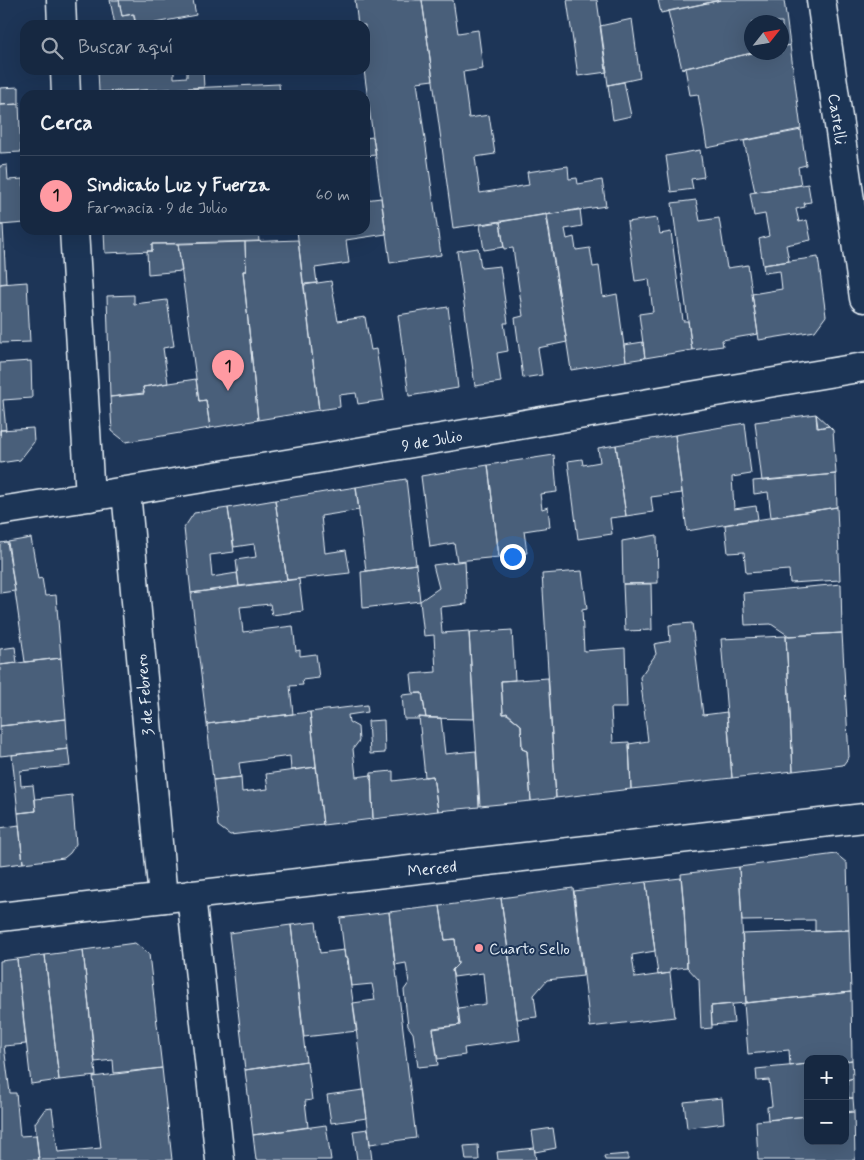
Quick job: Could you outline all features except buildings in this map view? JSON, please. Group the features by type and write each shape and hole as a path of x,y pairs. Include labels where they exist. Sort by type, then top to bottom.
{"street":[{"path":"61,0 62,20"},
{"name":"Castelli","path":"821,0 864,298"},
{"path":"65,75 66,90"},
{"path":"74,235 90,497"},
{"name":"9 de Julio","path":"0,511 864,367"},
{"name":"3 de Febrero","path":"126,491 163,898"},
{"name":"Merced","path":"0,917 864,818"},
{"path":"191,895 220,1160"}],"place":[{"name":"Sindicato Luz y Fuerza","path":"228,391"},
{"name":"Cuarto Sello","path":"479,948"}]}
